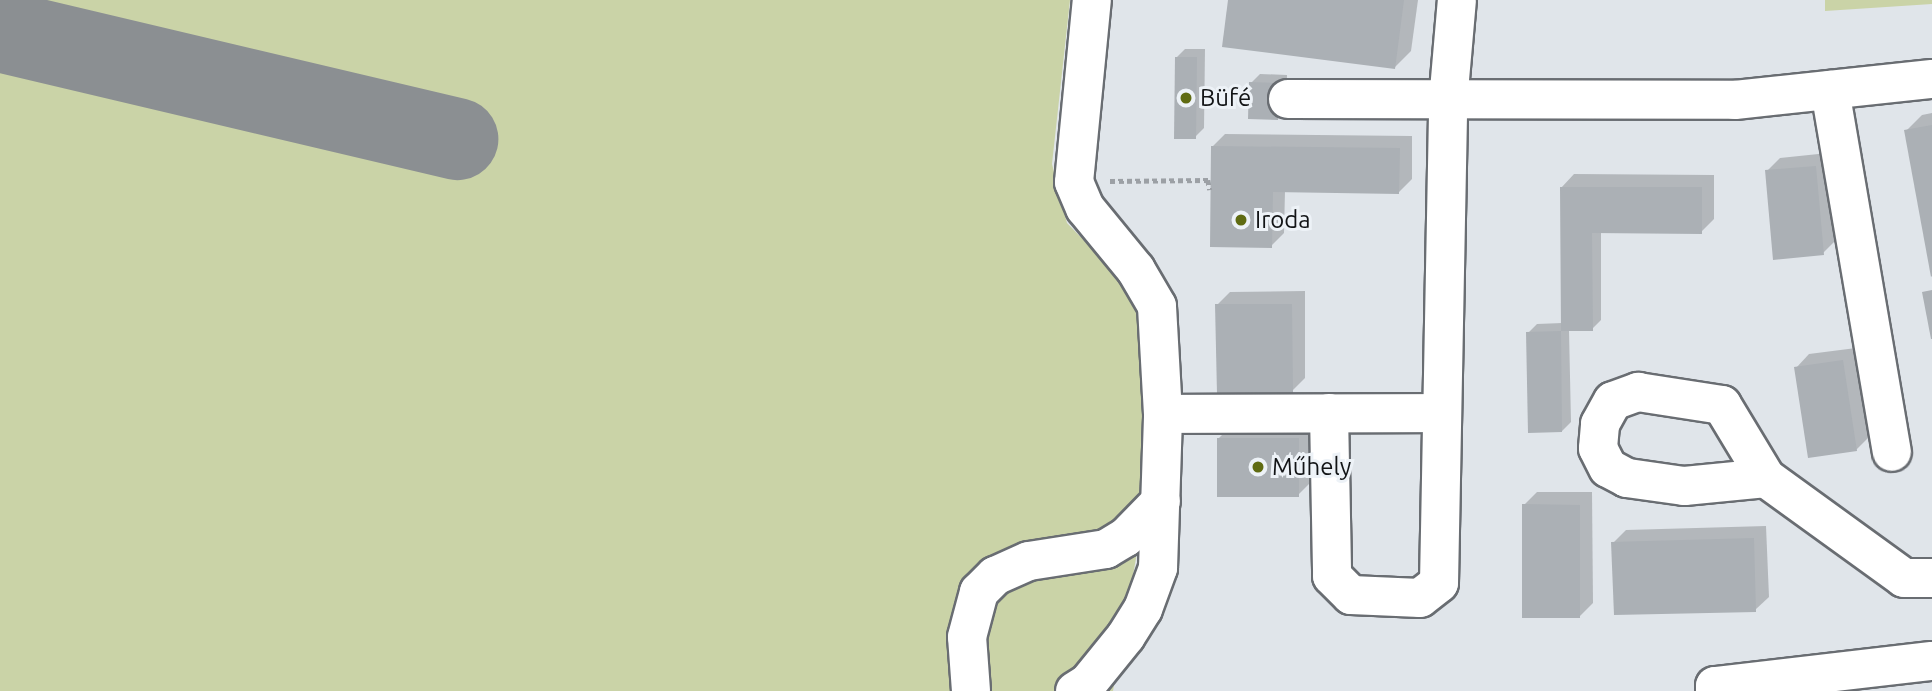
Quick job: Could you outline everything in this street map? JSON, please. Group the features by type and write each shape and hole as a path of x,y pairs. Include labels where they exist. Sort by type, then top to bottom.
{"lane":[{"path":"1075,691 1111,655 1143,609 1158,568 1161,501 1163,414 1157,306 1136,270 1085,208 1074,182 1092,0"},
{"path":"1329,413 1332,576 1352,595 1420,598 1439,583 1448,102 1457,0"},
{"path":"1288,99 1448,102 1735,100 1932,79"},
{"path":"1830,90 1892,452"},
{"path":"1163,414 1442,413"},
{"path":"1766,478 1904,578 1932,578"},
{"path":"971,691 967,637 979,592 995,576 1029,561 1106,549 1126,537 1161,501"},
{"path":"1715,691 1715,686 1932,661"}],"path":[{"path":"1074,182 1208,180 1210,190"}],"green space":[{"path":"0,0 1070,0 1052,164 1067,223 1131,289 1145,319 1149,483 1113,691 0,691"},
{"path":"1825,0 1932,0 1932,4 1825,11"}],"building":[{"path":"1228,0 1404,0 1395,69 1222,47"},
{"name":"Büfé","path":"1175,57 1197,57 1196,139 1174,139"},
{"path":"1249,82 1279,83 1278,120 1248,119"},
{"path":"1932,125 1932,276 1931,277 1904,130"},
{"name":"Iroda","path":"1211,146 1400,148 1399,194 1273,192 1272,248 1210,247"},
{"path":"1816,166 1824,255 1773,260 1765,170"},
{"path":"1560,187 1702,187 1702,234 1592,233 1593,331 1561,331"},
{"path":"1932,290 1932,339 1931,339 1922,292"},
{"path":"1215,304 1292,304 1293,393 1217,394"},
{"path":"1561,331 1562,432 1528,433 1526,332"},
{"path":"1843,360 1857,451 1808,458 1794,367"},
{"name":"Műhely","path":"1217,438 1299,438 1299,497 1217,497"},
{"path":"1522,504 1580,505 1580,618 1522,618"},
{"path":"1754,538 1756,612 1614,615 1611,542"}],"taxiway":[{"path":"0,31 457,139"}],"place":[{"name":"Büfé","path":"1186,98"},
{"name":"Iroda","path":"1241,220"},
{"name":"Műhely","path":"1258,467"}]}
